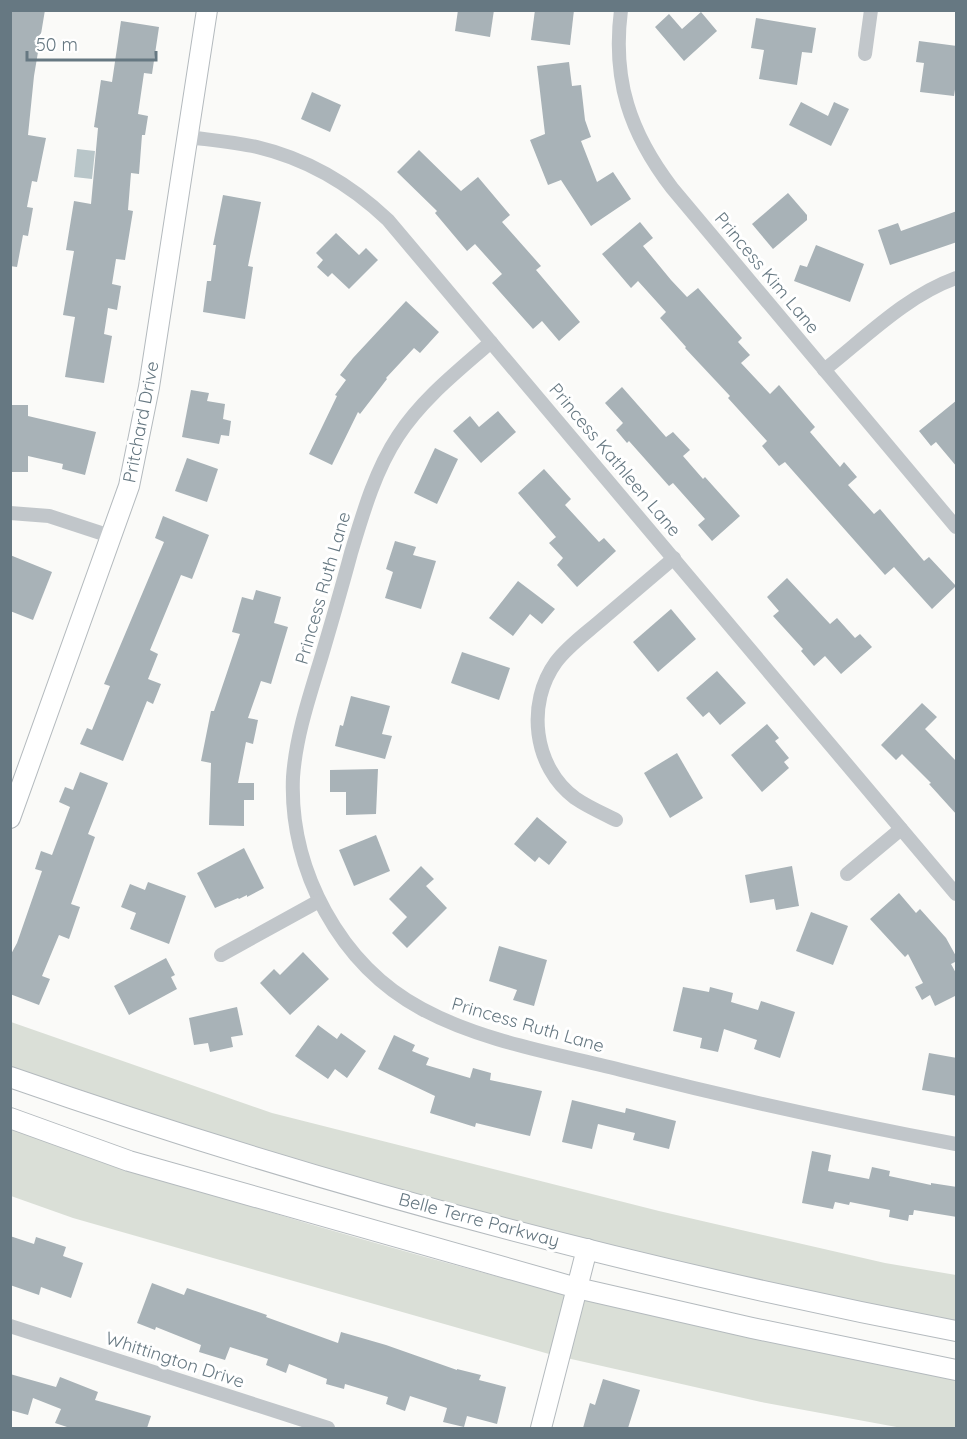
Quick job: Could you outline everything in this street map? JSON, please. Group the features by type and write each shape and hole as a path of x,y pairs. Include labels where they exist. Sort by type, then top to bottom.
{"main road":[{"name":"Pritchard Drive","path":"10,818 113,537 135,462 207,10"},
{"name":"Belle Terre Parkway","path":"10,1077 280,1165 492,1225 729,1284 957,1330"},
{"name":"Belle Terre Parkway","path":"10,1118 129,1161 577,1288 752,1328 957,1370"},
{"path":"541,1428 587,1249"}],"street":[{"name":"Princess Kim Lane","path":"621,10 618,47 623,89 631,118 645,148 672,188 957,527"},
{"path":"865,54 871,10"},
{"name":"Princess Kathleen Lane","path":"188,137 247,145 314,167 352,189 375,207 402,234 957,894"},
{"path":"824,370 914,300 957,278"},
{"name":"Princess Ruth Lane","path":"491,342 426,401 406,424 381,466 360,521 302,725 295,760 293,795 299,846 319,901 342,937 377,976 420,1008 460,1026 548,1052 732,1097 957,1144"},
{"path":"10,513 49,516 113,537"},
{"path":"616,820 575,798 553,773 539,739 537,713 539,701 546,680 563,654 674,558"},
{"path":"847,874 901,828"},
{"path":"221,955 319,901"},
{"name":"Whittington Drive","path":"10,1326 294,1423 328,1428"}],"shaded area":[{"path":"77,149 95,151 92,179 74,177"},
{"path":"11,1022 272,1113 659,1211 885,1263 956,1275 956,1321 602,1245 415,1195 212,1134 11,1067"},
{"path":"11,1129 244,1204 479,1272 716,1330 956,1379 956,1428 902,1428 761,1402 549,1354 73,1218 11,1196"}],"building":[{"path":"10,10 45,10 34,76 28,135 46,138 37,182 32,181 27,207 33,208 28,236 23,235 17,267 10,266"},
{"path":"458,10 494,10 490,37 455,31"},
{"path":"535,10 574,10 570,45 531,40"},
{"path":"701,12 717,31 684,61 655,27 669,14 682,29"},
{"path":"756,18 816,28 812,53 802,52 797,85 759,79 764,50 751,48"},
{"path":"121,21 159,27 152,74 144,73 138,114 148,116 145,135 142,135 139,174 131,173 128,210 133,211 125,260 116,259 112,284 121,286 117,310 108,308 104,334 112,336 104,383 65,377 75,317 63,315 74,251 66,250 74,201 91,204 98,128 94,127 101,80 112,82"},
{"path":"919,41 957,46 954,96 920,92 924,63 916,62"},
{"path":"569,62 572,86 581,85 585,120 591,137 581,141 597,182 613,172 631,199 591,226 561,180 548,185 530,140 545,134 537,66"},
{"path":"312,92 341,105 330,132 301,119"},
{"path":"801,102 828,116 834,102 849,109 831,146 789,125"},
{"path":"419,150 461,191 478,177 510,215 502,222 541,266 536,270 580,322 559,341 542,321 533,329 492,283 502,274 475,244 467,251 435,213 437,211 397,172"},
{"path":"788,193 807,215 807,220 773,249 752,224"},
{"path":"223,195 261,202 248,266 253,267 245,319 203,312 207,281 211,281 216,245 213,245"},
{"path":"957,211 957,242 890,265 878,230 898,223 901,231"},
{"path":"640,222 653,238 643,246 671,280 687,297 698,288 742,338 738,342 750,355 741,363 770,394 779,385 815,427 810,432 840,467 844,462 857,477 848,485 874,514 880,509 924,561 929,557 956,586 932,609 894,567 885,575 785,462 779,466 762,446 767,441 660,318 666,312 638,281 631,288 602,254"},
{"path":"336,233 359,255 366,248 378,260 349,289 332,273 328,277 317,267 323,260 316,253"},
{"path":"816,245 864,264 850,302 794,281 800,265 807,267"},
{"path":"406,301 439,332 420,353 414,348 386,378 360,414 358,412 332,465 309,454 337,396 335,395 346,380 340,375"},
{"path":"622,387 666,437 673,432 690,450 683,456 740,516 712,541 698,525 705,519 673,483 669,486 629,441 627,443 616,430 623,423 605,403"},
{"path":"191,390 209,393 207,401 225,404 223,419 231,421 229,436 221,435 219,444 182,437"},
{"path":"957,400 957,467 936,442 931,446 919,431"},
{"path":"12,405 28,405 28,416 96,432 85,475 62,469 63,464 28,456 28,472 10,472"},
{"path":"498,411 516,432 481,463 453,431 470,416 479,427"},
{"path":"435,448 458,459 437,504 414,493"},
{"path":"187,458 218,469 207,502 175,491"},
{"path":"544,469 571,499 565,505 599,542 604,538 616,551 577,587 557,565 563,558 549,543 556,537 518,493"},
{"path":"163,516 209,535 192,579 181,575 150,650 158,654 148,679 161,684 153,704 147,701 123,761 80,744 87,728 92,730 110,686 104,684 164,542 155,538"},
{"path":"395,541 416,547 413,555 436,561 421,609 385,598 393,572 386,569"},
{"path":"10,555 52,572 33,620 10,611"},
{"path":"787,578 830,624 837,618 855,638 860,634 872,647 841,674 825,656 814,666 801,651 803,649 773,616 779,611 767,597"},
{"path":"518,581 555,609 542,624 530,614 513,636 489,618"},
{"path":"256,590 281,597 274,623 288,627 271,684 261,681 248,718 258,720 253,744 246,742 238,783 254,783 254,800 244,800 244,826 209,825 211,763 201,761 211,711 214,711 240,634 232,632 242,597 253,600"},
{"path":"671,609 696,639 658,672 633,642"},
{"path":"462,652 510,668 499,700 451,683"},
{"path":"717,671 746,703 720,725 709,712 703,717 686,698"},
{"path":"351,696 390,706 382,734 392,736 385,759 335,746"},
{"path":"922,703 937,717 925,729 957,762 957,815 929,784 931,783 902,754 896,760 881,745"},
{"path":"767,724 779,738 775,741 789,758 784,762 789,768 762,792 731,755"},
{"path":"677,753 703,798 670,818 644,773"},
{"path":"378,769 376,814 346,815 346,792 330,792 330,770"},
{"path":"80,772 108,783 88,834 95,837 71,904 80,907 69,939 59,935 42,976 50,979 39,1005 10,994 10,956 17,943 42,871 35,869 41,851 52,855 70,807 59,802 65,787 73,790"},
{"path":"537,817 567,842 549,865 539,857 535,862 514,844"},
{"path":"376,835 390,871 354,886 339,850"},
{"path":"244,848 264,888 247,897 247,895 215,908 197,873"},
{"path":"421,866 434,879 426,886 447,908 407,948 392,933 407,917 389,899"},
{"path":"792,866 799,906 776,910 774,899 750,903 745,875"},
{"path":"148,882 186,896 169,944 130,929 136,913 121,907 130,884 145,890"},
{"path":"899,893 916,913 920,909 946,938 957,958 957,961 951,964 957,975 957,995 935,1006 930,995 922,1000 915,987 923,983 908,954 905,957 870,919"},
{"path":"811,912 848,926 833,965 796,951"},
{"path":"499,946 547,960 534,1006 513,1000 517,990 489,981"},
{"path":"303,952 329,979 290,1015 260,983 274,969 280,975"},
{"path":"166,958 175,975 171,977 177,989 129,1015 114,986"},
{"path":"683,987 709,992 710,987 733,993 731,1002 758,1010 761,1001 795,1012 780,1058 754,1049 757,1040 724,1029 718,1052 700,1048 702,1038 673,1031"},
{"path":"237,1007 243,1035 231,1037 233,1047 210,1052 208,1043 194,1045 189,1018"},
{"path":"318,1025 337,1039 341,1033 366,1051 347,1078 335,1069 328,1079 295,1056"},
{"path":"394,1035 415,1045 412,1051 429,1058 426,1065 470,1078 473,1068 491,1073 490,1080 542,1091 530,1136 476,1123 475,1127 430,1113 435,1096 378,1069"},
{"path":"929,1053 957,1058 957,1096 922,1090"},
{"path":"572,1100 625,1113 626,1108 676,1121 669,1149 633,1140 635,1133 598,1124 592,1149 562,1142"},
{"path":"812,1151 831,1155 828,1171 869,1179 872,1167 890,1171 889,1176 931,1185 931,1183 957,1187 957,1217 914,1210 913,1215 909,1215 908,1221 889,1217 890,1210 850,1202 849,1205 835,1202 833,1209 802,1203"},
{"path":"10,1236 34,1244 36,1237 66,1247 63,1256 83,1263 71,1298 41,1287 39,1295 10,1285"},
{"path":"152,1283 184,1295 187,1288 267,1315 266,1317 338,1343 341,1332 457,1370 481,1375 479,1380 506,1387 497,1424 467,1416 464,1427 443,1422 447,1408 410,1396 405,1411 386,1404 388,1397 345,1384 344,1389 326,1384 327,1379 289,1364 286,1373 266,1365 268,1359 230,1347 225,1360 199,1352 201,1345 156,1327 155,1330 137,1323"},
{"path":"10,1374 56,1387 60,1377 98,1392 95,1400 151,1416 147,1428 70,1428 55,1423 61,1409 33,1398 28,1415 10,1410"},
{"path":"603,1379 640,1390 628,1428 583,1428 590,1403 595,1405"}]}
